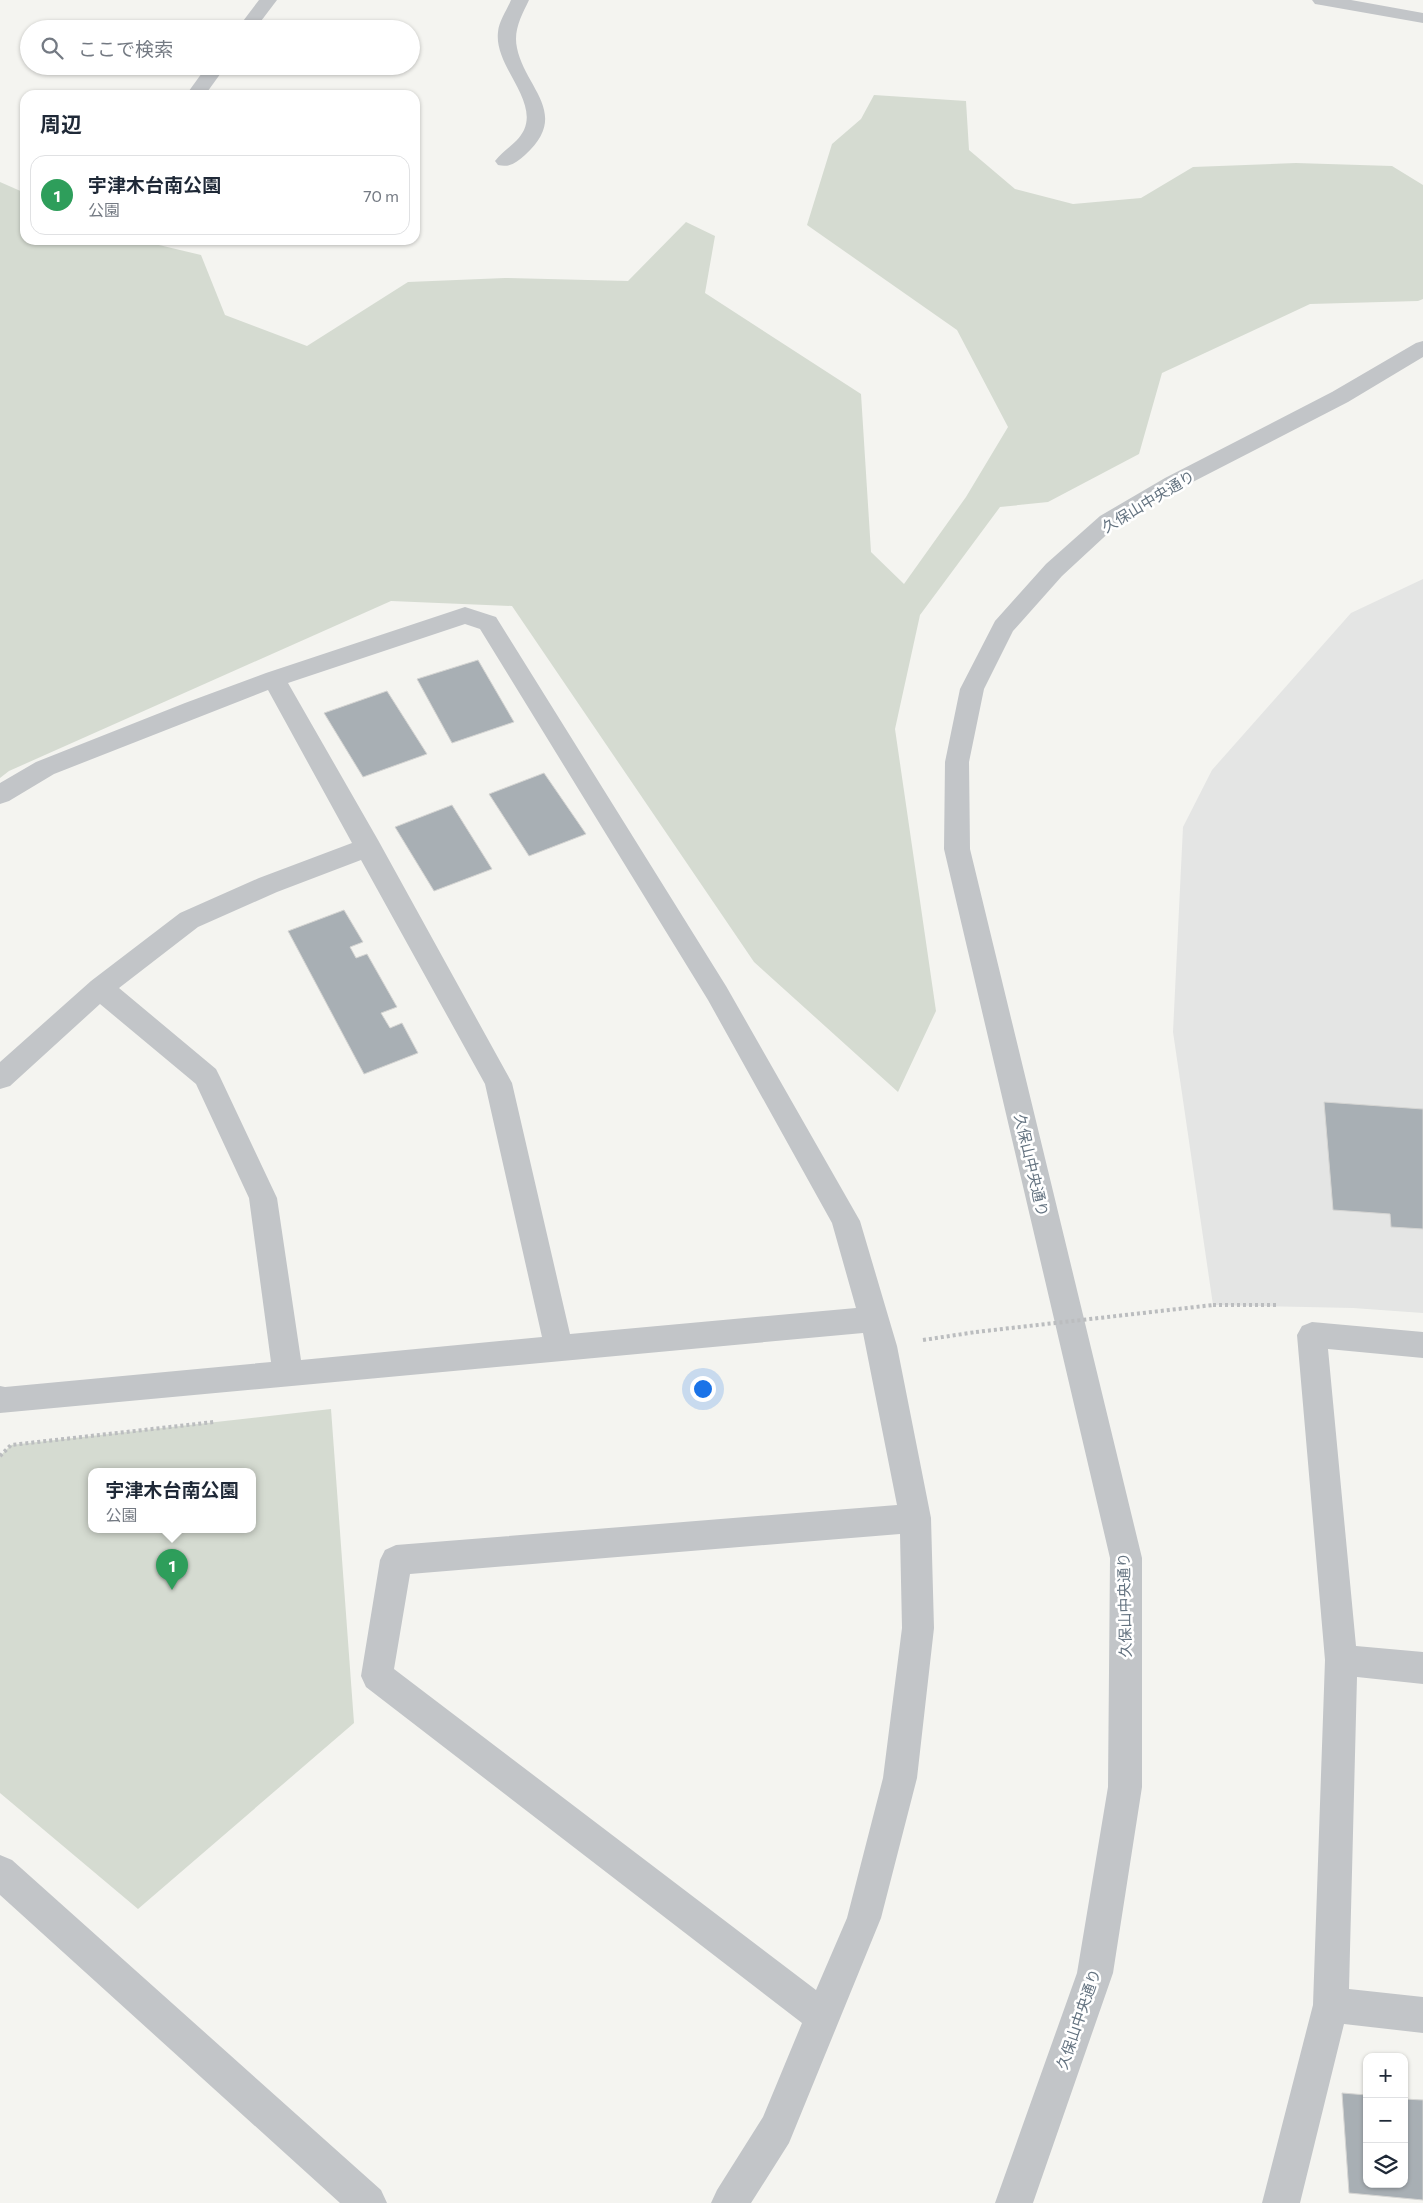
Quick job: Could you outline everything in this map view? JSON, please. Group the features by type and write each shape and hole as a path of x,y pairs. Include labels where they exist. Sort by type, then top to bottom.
{"street":[{"path":"253,20 268,0"},
{"path":"505,161 526,144 535,128 535,104 510,58 507,33 520,0"},
{"path":"1321,0 1423,18"},
{"path":"199,90 210,75"},
{"name":"久保山中央通り","path":"1014,2203 1095,1973 1125,1787 1126,1558 957,849 957,762 972,689 1003,627 1054,570 1108,521 1173,484 1340,397 1423,348"},
{"path":"0,795 45,768 274,679 466,615 488,623 717,993 846,1221 878,1332 915,1518 918,1628 900,1778 864,1918 776,2130 730,2203"},
{"path":"274,679 369,847 498,1083 559,1349"},
{"path":"0,1078 100,988 189,920 268,885 369,847"},
{"path":"100,988 206,1077 263,1198 288,1374"},
{"path":"0,1399 3,1401 559,1349 878,1332"},
{"path":"1282,2203 1331,2005 1341,1660 1312,1335 1423,1345"},
{"path":"823,2018 377,1676 396,1560 915,1518"},
{"path":"1341,1660 1423,1668"},
{"path":"0,1872 368,2203"},
{"path":"1331,2005 1423,2015"}],"path":[{"path":"878,1332 976,1332 1213,1305 1279,1305"}],"shaded area":[{"path":"874,95 966,101 969,150 1015,189 1073,204 1141,198 1193,167 1296,163 1392,166 1423,185 1423,299 1418,301 1310,304 1162,373 1139,454 1048,502 1000,507 920,615 895,729 936,1011 898,1092 754,962 512,606 391,601 9,771 0,778 0,182 20,191 20,245 159,245 201,255 225,315 307,346 408,282 505,278 628,281 686,222 715,236 705,293 861,394 871,552 904,584 966,497 1008,427 957,330 807,225 832,144 861,119"},
{"path":"1423,579 1423,1313 1353,1308 1213,1305 1173,1032 1183,827 1212,770 1351,613"},
{"path":"331,1409 354,1723 138,1909 0,1793 0,1456 11,1445"}],"building":[{"path":"478,660 514,722 452,743 417,679"},
{"path":"387,691 427,754 363,777 324,713"},
{"path":"544,773 586,834 529,856 489,794"},
{"path":"452,805 492,869 434,891 395,827"},
{"path":"344,910 363,942 350,947 356,958 367,954 397,1007 381,1013 390,1028 402,1023 418,1053 364,1074 288,931"},
{"path":"1324,1102 1423,1109 1423,1229 1391,1227 1390,1214 1333,1210"},
{"path":"1342,2093 1363,2095 1363,2188 1408,2188 1408,2099 1423,2100 1423,2200 1349,2193"}],"place":[{"name":"宇津木台南公園","path":"172,1590"}]}
